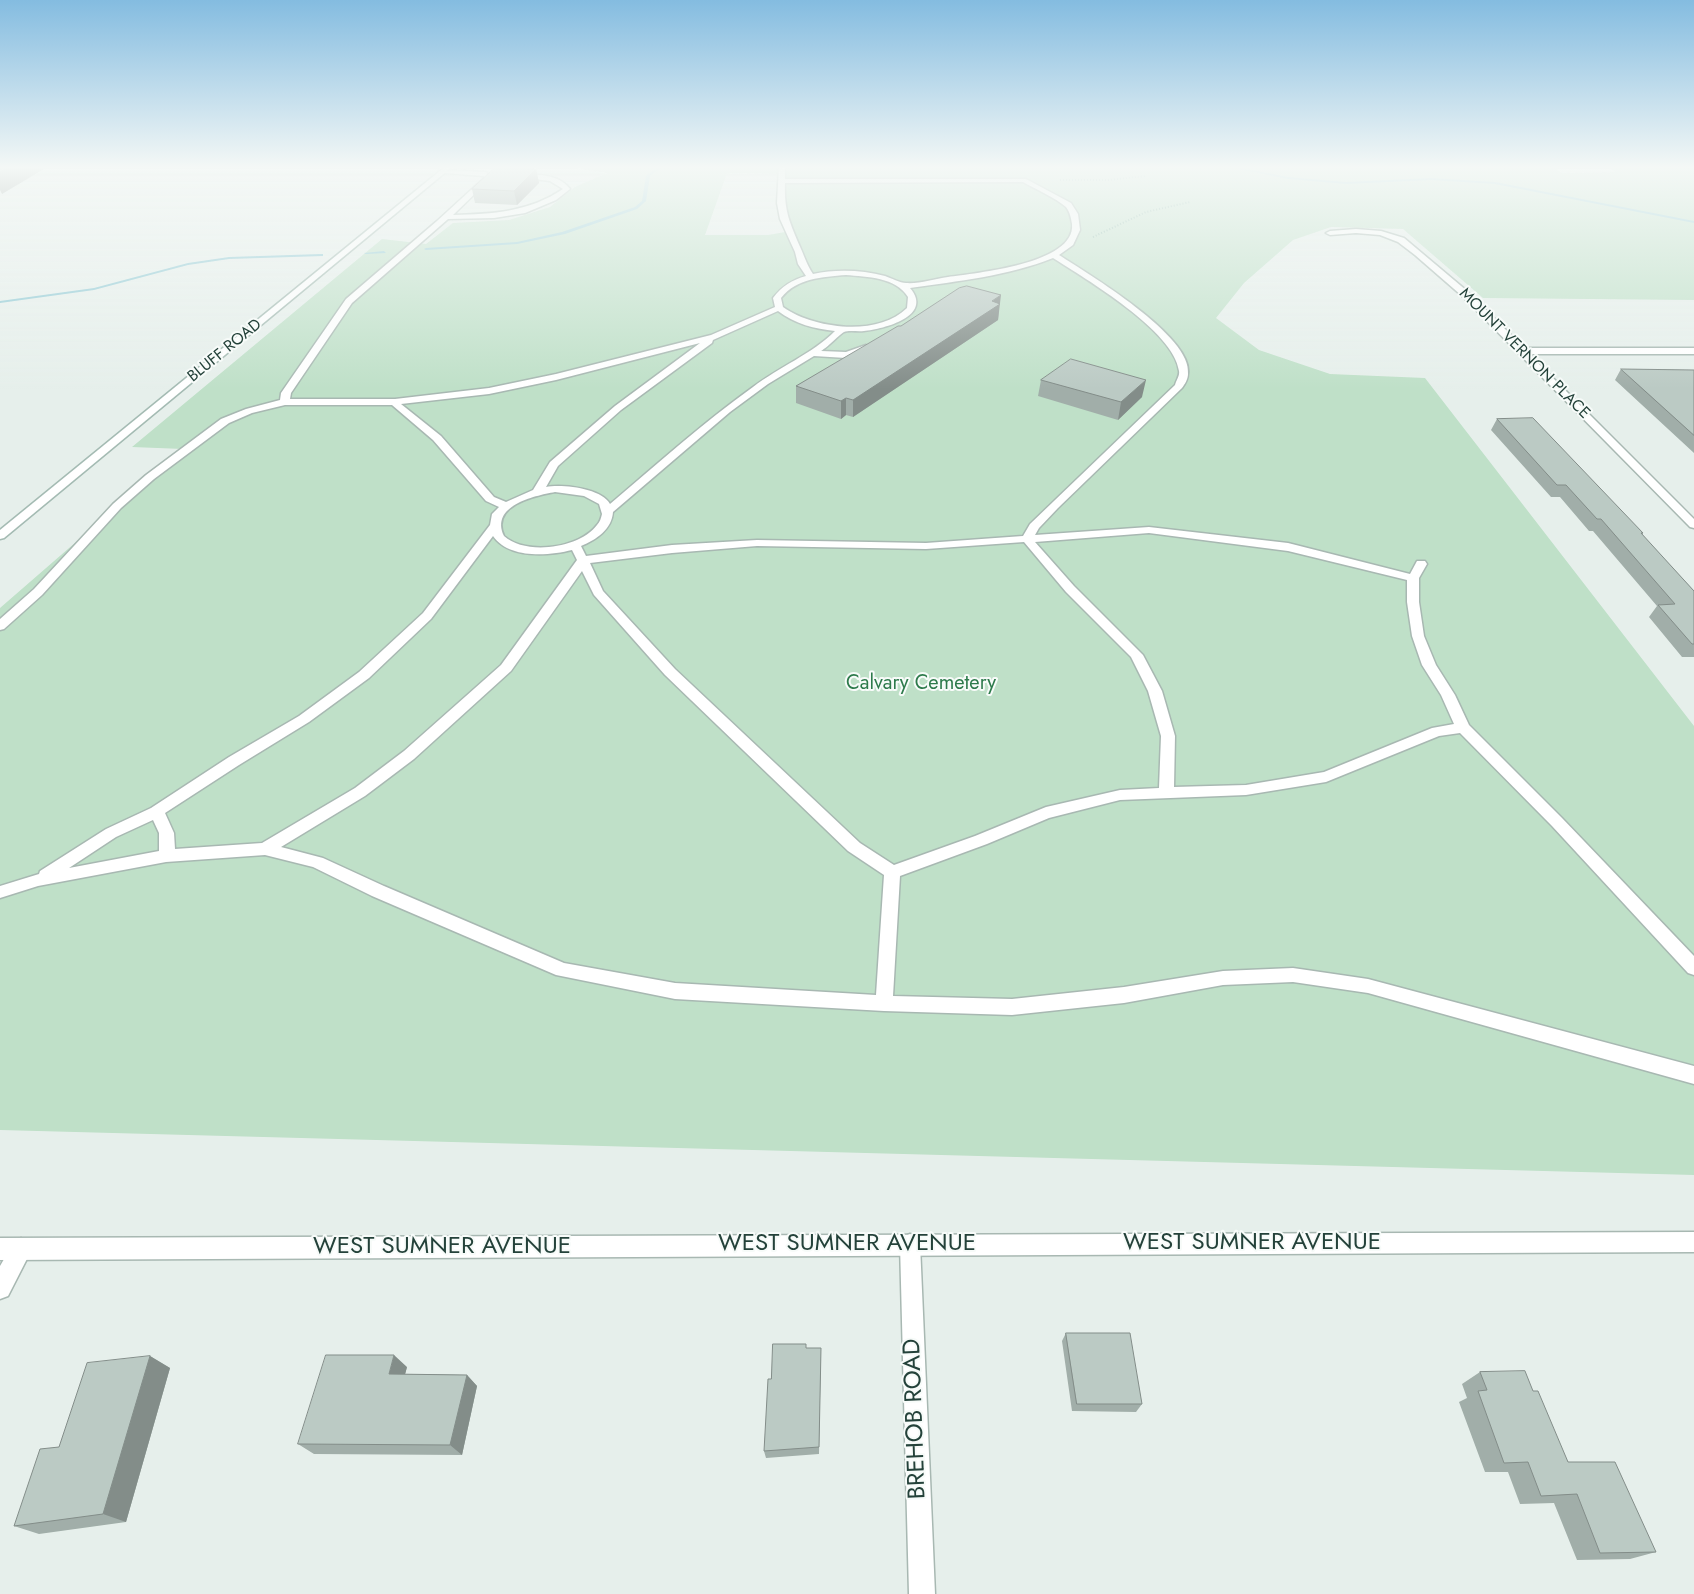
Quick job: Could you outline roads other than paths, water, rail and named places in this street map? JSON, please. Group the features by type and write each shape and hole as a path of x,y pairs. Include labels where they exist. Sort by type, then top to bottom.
{"street":[{"name":"BLUFF ROAD","path":"0,536 359,240"},
{"path":"286,402 286,393 348,301 419,240"},
{"path":"794,240 802,264 811,277"},
{"path":"904,286 995,273 1034,263 1054,255 1071,240"},
{"name":"MOUNT VERNON PLACE","path":"1401,240 1464,293 1694,525"},
{"path":"1027,539 1034,526 1179,386 1184,372 1178,352 1168,339 1109,292 1054,255"},
{"path":"867,271 904,286 911,294 913,302 910,310 900,317 885,323 857,328 824,327 795,320 779,308 777,298 782,290 794,282 811,277 867,271"},
{"path":"0,626 38,592 117,506 150,477 225,421 249,411 286,402 394,402 489,391 556,377 714,337 779,308"},
{"path":"812,353 841,357 861,352 880,339 890,329 885,323"},
{"path":"608,511 727,410 764,382 828,343 842,328"},
{"path":"538,492 554,464 618,408 714,337"},
{"path":"1521,351 1694,351"},
{"path":"394,402 437,438 490,500 506,506"},
{"path":"38,880 111,833 156,812 234,761 304,719 364,674 427,616 494,528 496,517 506,506 520,498 538,492 572,490 599,498 607,506 609,515 606,525 597,534 575,545 546,551 526,550 510,546 498,538 494,528"},
{"path":"1676,506 1694,506"},
{"path":"265,848 360,792 409,755 456,714 506,668 583,560 672,549 757,542 926,546 1149,530 1201,534 1288,547 1413,578"},
{"path":"1027,539 1070,589 1136,656 1156,692 1168,736 1166,794"},
{"path":"575,545 598,592 670,672 854,846 892,872"},
{"path":"1421,564 1413,578 1413,602 1418,636 1429,665 1448,695 1463,728 1557,822 1694,968"},
{"path":"892,872 981,840 1046,812 1120,795 1246,790 1326,777 1438,731 1463,728"},
{"path":"156,812 165,825 168,839 166,856"},
{"path":"0,892 38,880 166,856 265,848 317,862 378,891 562,970 675,991 1012,1007 1124,996 1223,978 1293,975 1368,986 1694,1075"},
{"path":"884,1002 892,872"},
{"name":"WEST SUMNER AVENUE","path":"10,1249 1694,1242"},
{"name":"BREHOB ROAD","path":"910,1244 922,1594"},
{"path":"0,1288 10,1249"}],"waterway":[{"path":"426,249 517,243 529,240"},
{"path":"366,253 384,252"},
{"path":"0,302 94,289 188,264 229,258 321,255"}],"park label":[{"name":"Calvary Cemetery","path":"921,684"}]}
